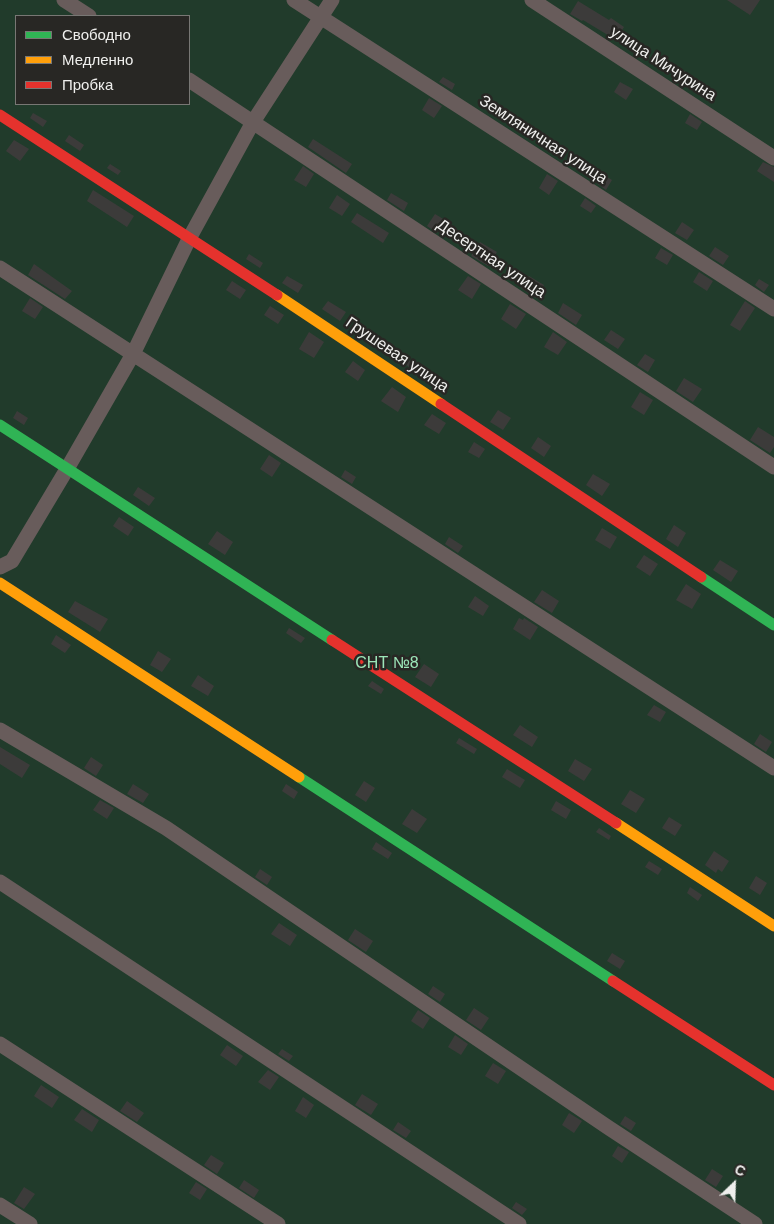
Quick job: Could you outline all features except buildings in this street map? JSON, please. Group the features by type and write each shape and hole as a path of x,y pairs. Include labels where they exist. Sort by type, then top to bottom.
{"street":[{"path":"64,0 87,15"},
{"name":"Земляничная улица","path":"294,0 774,309"},
{"path":"0,566 12,561 67,470 133,354 190,237 253,122 332,0"},
{"name":"улица Мичурина","path":"532,0 774,158"},
{"name":"Десертная улица","path":"190,81 774,467"},
{"name":"Грушевая улица","path":"0,115 190,237 774,625"},
{"path":"0,268 774,768"},
{"path":"0,425 774,926"},
{"path":"0,584 774,1085"},
{"path":"0,730 166,828 755,1224"},
{"path":"0,882 519,1224"},
{"path":"0,1044 278,1224"},
{"path":"0,1205 30,1224"}],"green space":[{"name":"СНТ №8","path":"0,0 774,0 774,1224 0,1224"}],"traffic: fast":[{"path":"0,425 332,640"},
{"path":"701,577 774,625"},
{"path":"299,777 613,981"}],"traffic: slow":[{"path":"277,295 441,404"},
{"path":"0,583 299,777"},
{"path":"616,823 774,926"}],"traffic: jam":[{"path":"0,115 277,295"},
{"path":"441,404 701,577"},
{"path":"332,640 616,823"},
{"path":"613,981 774,1085"}]}
